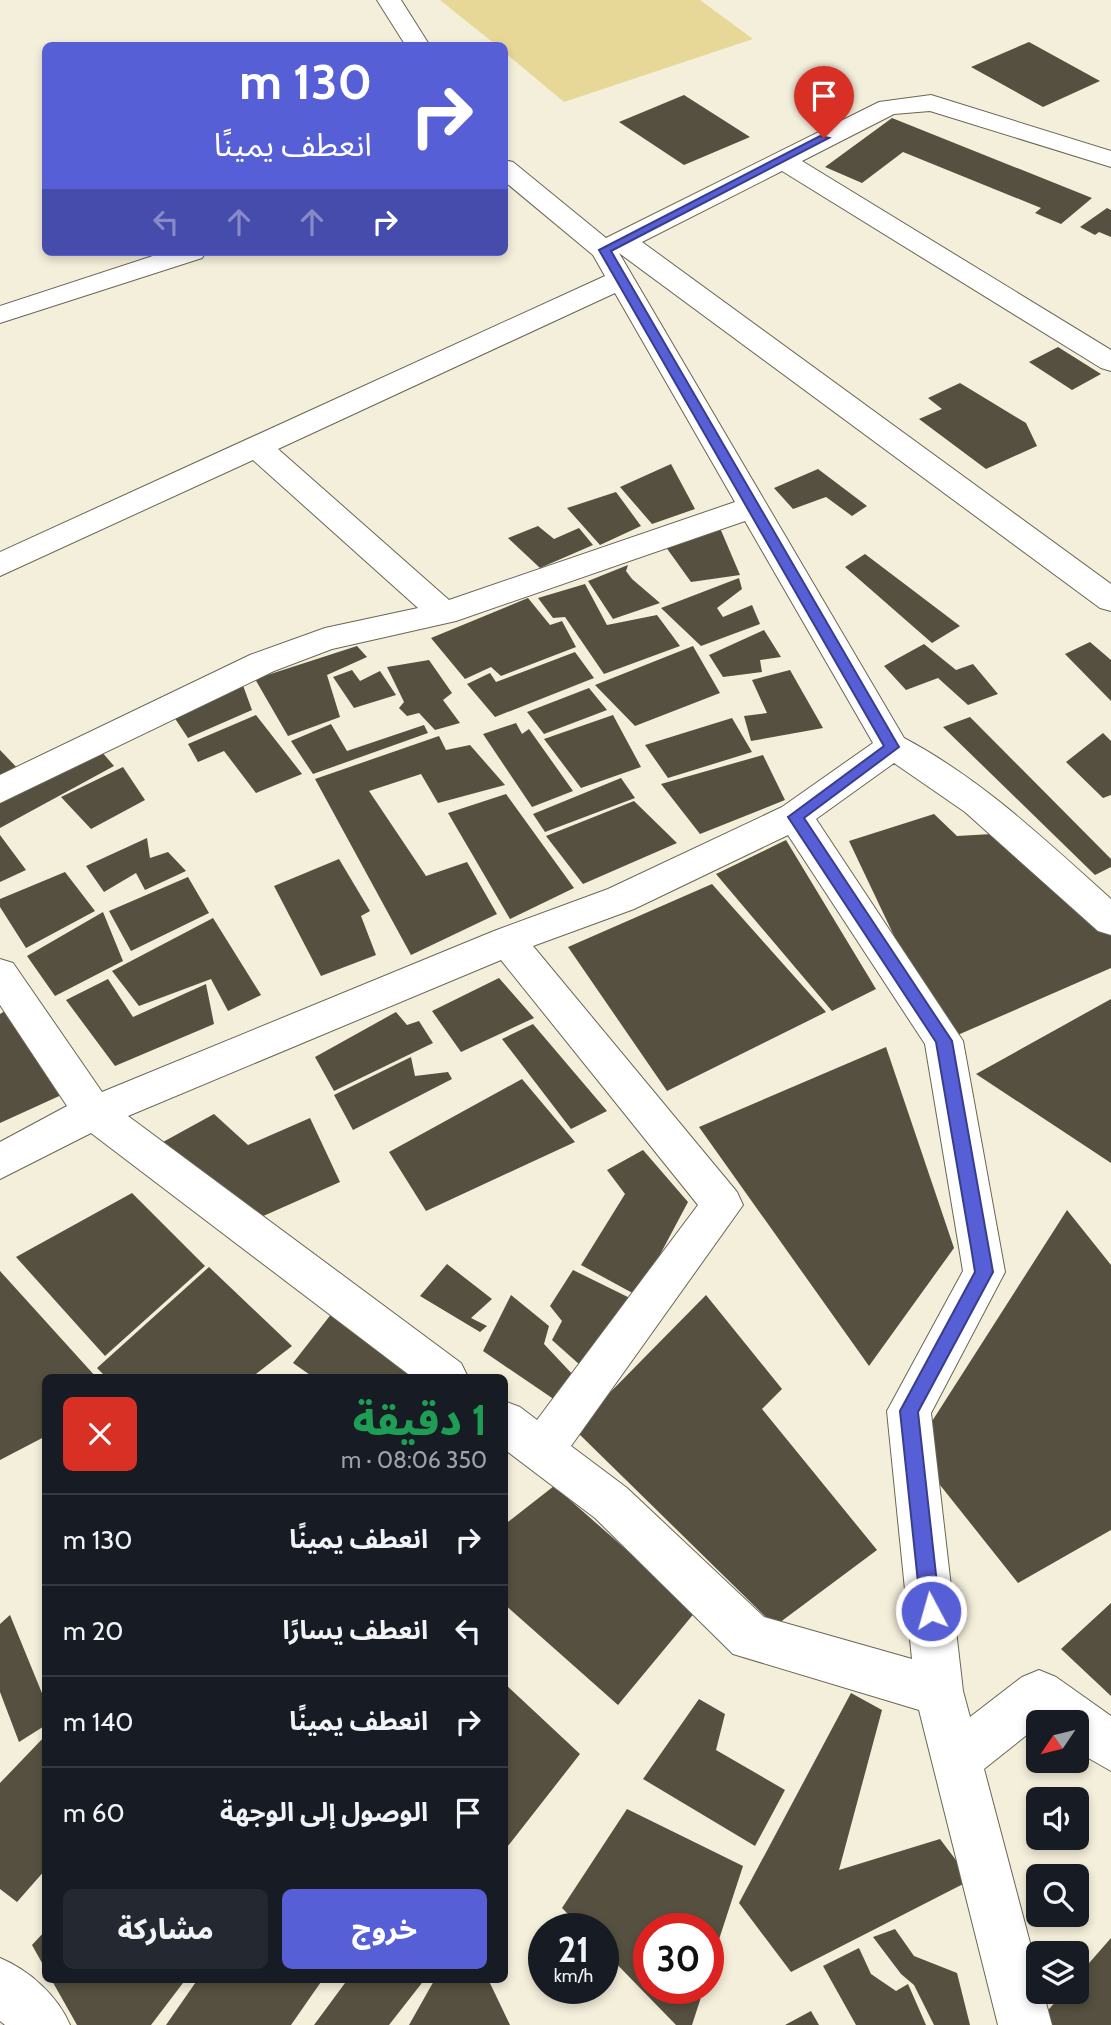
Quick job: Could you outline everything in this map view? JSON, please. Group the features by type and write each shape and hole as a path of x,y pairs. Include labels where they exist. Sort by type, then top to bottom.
{"street":[{"path":"389,0 415,42"},
{"path":"613,245 888,107 931,103 1111,159"},
{"path":"781,159 1111,362"},
{"path":"508,171 1111,600"},
{"path":"613,245 622,279 892,747 923,762 954,783 1111,920"},
{"path":"0,315 180,256"},
{"path":"0,565 622,279"},
{"path":"258,448 444,612"},
{"path":"0,790 262,663 325,639 444,612 753,508"},
{"path":"0,1162 93,1112 156,1089 507,941 621,899 795,817 892,747"},
{"path":"795,817 944,1041 984,1272 909,1411 939,1691 1025,2025"},
{"path":"507,941 722,1205 541,1450"},
{"path":"0,974 93,1112 442,1374"},
{"path":"508,1425 611,1503 750,1637 939,1691"},
{"path":"957,1759 1039,1694 1111,1746"},
{"path":"0,1983 43,2025"}],"shaded area":[{"path":"440,0 700,0 753,39 564,102 508,55 508,42 492,42"}],"building":[{"path":"1029,42 1100,81 1043,107 971,67"},
{"path":"684,95 750,137 684,165 619,122"},
{"path":"892,118 1092,198 1061,224 1035,213 1041,208 903,152 862,183 825,167"},
{"path":"1107,208 1111,210 1111,237 1099,232 1095,235 1080,227"},
{"path":"1058,347 1101,374 1072,390 1029,362"},
{"path":"960,383 1026,423 1037,446 986,469 919,419 942,409 928,398"},
{"path":"671,464 695,509 652,524 620,487"},
{"path":"818,469 867,506 852,516 826,497 793,509 774,488"},
{"path":"616,492 641,526 600,545 567,508"},
{"path":"538,526 554,539 579,528 593,545 540,568 508,538"},
{"path":"720,528 740,575 691,582 663,543"},
{"path":"865,554 960,626 932,643 845,567"},
{"path":"628,565 626,571 632,579 660,603 613,619 588,581"},
{"path":"739,578 742,589 717,608 723,617 752,605 760,624 701,646 661,608"},
{"path":"585,584 607,625 657,615 680,646 604,674 565,617 553,618 538,598"},
{"path":"528,598 550,625 562,621 576,647 501,676 491,667 465,679 431,638"},
{"path":"764,630 781,657 760,660 762,672 723,677 709,655"},
{"path":"1090,642 1111,660 1111,701 1065,654"},
{"path":"924,644 956,670 973,664 998,694 968,705 938,678 906,690 884,666"},
{"path":"357,646 367,657 327,675 340,717 288,736 255,679"},
{"path":"693,646 720,693 635,726 595,685"},
{"path":"575,652 594,678 495,717 467,684 490,673 496,682"},
{"path":"429,660 452,693 443,700 460,723 435,730 419,713 407,716 399,708 404,702 387,667"},
{"path":"352,670 360,681 380,671 396,695 354,708 333,677"},
{"path":"790,670 823,728 751,741 744,716 767,713 752,680"},
{"path":"241,680 252,710 188,738 172,714"},
{"path":"589,688 607,710 544,734 527,712"},
{"path":"256,715 302,774 256,793 224,751 198,762 188,744"},
{"path":"613,715 641,767 581,788 544,739"},
{"path":"970,717 1111,859 1111,867 1095,875 943,727"},
{"path":"732,718 752,752 668,778 645,745"},
{"path":"516,723 522,734 529,729 573,791 532,807 483,734"},
{"path":"331,724 347,751 424,725 428,733 313,774 291,741"},
{"path":"1103,733 1111,741 1111,795 1103,798 1066,762"},
{"path":"439,736 446,750 470,745 505,785 438,803 421,774 369,791 426,876 467,862 497,914 411,955 315,779"},
{"path":"95,744 114,766 0,828 0,794"},
{"path":"0,750 22,773 0,783"},
{"path":"763,755 785,800 700,834 661,784"},
{"path":"123,767 145,800 91,829 61,797"},
{"path":"621,778 635,798 545,832 533,814"},
{"path":"506,794 574,888 510,919 448,813"},
{"path":"634,801 677,843 583,884 546,836"},
{"path":"934,814 957,836 1009,833 1111,933 1111,968 944,1041 849,841"},
{"path":"0,835 26,870 0,882"},
{"path":"147,838 150,858 168,852 186,871 145,890 136,873 104,892 86,866"},
{"path":"786,840 876,989 832,1011 716,874"},
{"path":"339,859 370,911 361,916 376,955 321,976 274,886"},
{"path":"65,872 95,911 26,948 0,907 0,899"},
{"path":"188,877 209,913 131,951 109,911"},
{"path":"712,884 826,1012 667,1091 568,947"},
{"path":"103,912 123,961 55,996 27,956"},
{"path":"213,918 261,995 228,1011 211,979 139,1006 112,971"},
{"path":"499,978 534,1018 461,1052 432,1011"},
{"path":"108,979 133,1017 206,984 214,1024 115,1066 66,1000"},
{"path":"1111,999 1111,1163 976,1074"},
{"path":"8,1009 68,1092 0,1123 0,1014"},
{"path":"396,1012 407,1025 419,1021 433,1043 334,1091 315,1057"},
{"path":"533,1024 607,1111 571,1129 502,1039"},
{"path":"886,1047 954,1248 869,1366 699,1127"},
{"path":"411,1057 415,1076 448,1072 452,1079 353,1130 334,1095"},
{"path":"522,1079 575,1142 426,1211 389,1152"},
{"path":"214,1114 248,1145 310,1118 340,1182 261,1217 163,1142"},
{"path":"643,1150 688,1202 638,1296 581,1265 625,1194 607,1170"},
{"path":"132,1193 205,1266 105,1356 16,1257"},
{"path":"1067,1210 1111,1265 1111,1530 1018,1583 913,1451"},
{"path":"447,1264 492,1299 471,1318 487,1326 480,1332 420,1296"},
{"path":"209,1267 292,1346 256,1374 103,1374 97,1368"},
{"path":"573,1270 638,1302 589,1373 552,1340 562,1321 550,1306"},
{"path":"0,1271 93,1374 42,1374 42,1438 0,1460"},
{"path":"511,1295 549,1326 544,1344 575,1377 555,1400 483,1351"},
{"path":"706,1295 782,1389 762,1409 877,1550 775,1626 574,1429"},
{"path":"343,1299 442,1374 309,1374 293,1363"},
{"path":"554,1486 696,1611 618,1705 508,1608 508,1522"},
{"path":"1111,1603 1111,1696 1061,1649"},
{"path":"10,1615 42,1693 42,1728 19,1742 0,1692 0,1624"},
{"path":"508,1687 580,1754 508,1846"},
{"path":"851,1693 882,1710 839,1870 940,1839 971,1880 791,1972 739,1903"},
{"path":"699,1699 725,1714 716,1750 785,1790 755,1846 643,1779"},
{"path":"42,1739 42,1874 17,1902 0,1889 0,1783"},
{"path":"627,1809 743,1866 724,1924 724,1913 633,1913 633,1981 619,1966 619,1913 567,1913 562,1908"},
{"path":"895,1929 914,1956 957,1973 970,2025 934,2025 914,1985 901,1974 873,1937"},
{"path":"42,1934 42,1963 32,1945"},
{"path":"1111,1938 1111,2025 1035,2025 1053,2004 1089,2004 1089,1963"},
{"path":"859,1948 871,1974 896,1991 908,1984 926,2025 856,2025 823,1966"},
{"path":"53,1983 183,1983 151,2025 77,2025"},
{"path":"195,1983 320,1983 291,2025 166,2025"},
{"path":"345,1983 422,1983 389,2025 314,2025"},
{"path":"433,1983 490,1983 510,2025 409,2025"},
{"path":"656,2004 699,2004 692,2025 676,2025"},
{"path":"811,2011 819,2025 785,2025"}],"route":[{"path":"824,138 604,250 892,747 795,817 944,1041 980,1247 984,1272 909,1411 931,1611"}]}
